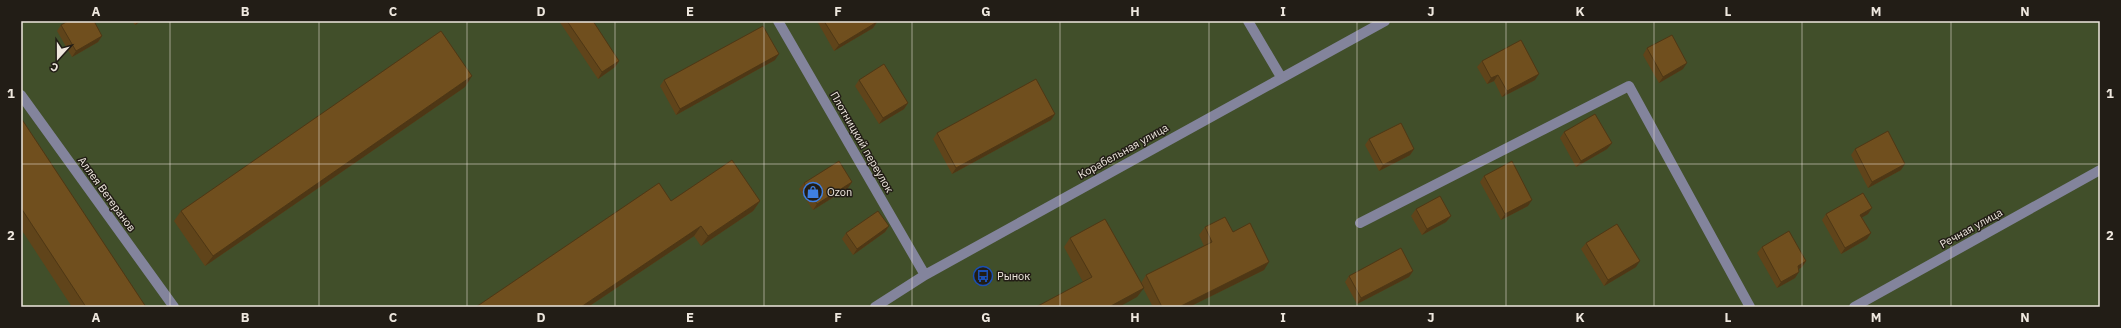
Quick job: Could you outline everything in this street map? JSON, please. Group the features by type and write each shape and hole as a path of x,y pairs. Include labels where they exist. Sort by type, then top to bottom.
{"street":[{"name":"Плотницкий переулок","path":"778,21 925,275"},
{"path":"1248,21 1281,78"},
{"name":"Корабельная улица","path":"875,307 925,275 1385,21"},
{"path":"1360,223 1629,86 1750,307"},
{"name":"Аллея Ветеранов","path":"21,95 174,307"},
{"name":"Речная улица","path":"1854,307 2100,170"}],"green space":[{"path":"21,21 2100,21 2100,307 21,307"}],"building":[{"path":"68,21 94,21 102,36 76,51 61,25"},
{"path":"567,21 593,21 619,61 602,72"},
{"path":"824,21 877,21 877,22 839,45"},
{"path":"763,26 779,54 680,109 664,80"},
{"path":"441,31 472,76 213,256 181,211"},
{"path":"1672,35 1687,63 1663,77 1647,48"},
{"path":"1521,40 1539,74 1507,91 1498,75 1491,78 1482,61"},
{"path":"884,64 908,103 883,118 859,80"},
{"path":"1036,79 1055,114 956,168 937,133"},
{"path":"1595,114 1612,143 1581,161 1564,132"},
{"path":"21,118 146,307 86,307 21,208"},
{"path":"1401,123 1414,149 1383,165 1369,139"},
{"path":"1888,131 1905,164 1872,182 1855,149"},
{"path":"732,160 760,201 708,236 701,226 581,307 476,307 659,183 671,201"},
{"path":"839,161 852,182 817,204 804,183"},
{"path":"1512,161 1532,200 1505,214 1484,176"},
{"path":"1863,193 1872,208 1860,215 1871,233 1845,248 1826,214"},
{"path":"1440,196 1451,216 1427,229 1416,209"},
{"path":"878,211 889,226 857,249 846,233"},
{"path":"1225,217 1233,232 1250,223 1269,262 1179,307 1162,307 1146,275 1212,242 1205,227"},
{"path":"1105,219 1144,288 1109,307 1036,307 1092,277 1070,238"},
{"path":"1617,224 1640,261 1608,280 1586,243"},
{"path":"1789,231 1806,261 1798,266 1799,272 1781,282 1762,247"},
{"path":"1401,248 1413,271 1361,298 1349,276"}],"place":[{"name":"Ozon","path":"813,192"},
{"name":"Рынок","path":"983,276"}]}
